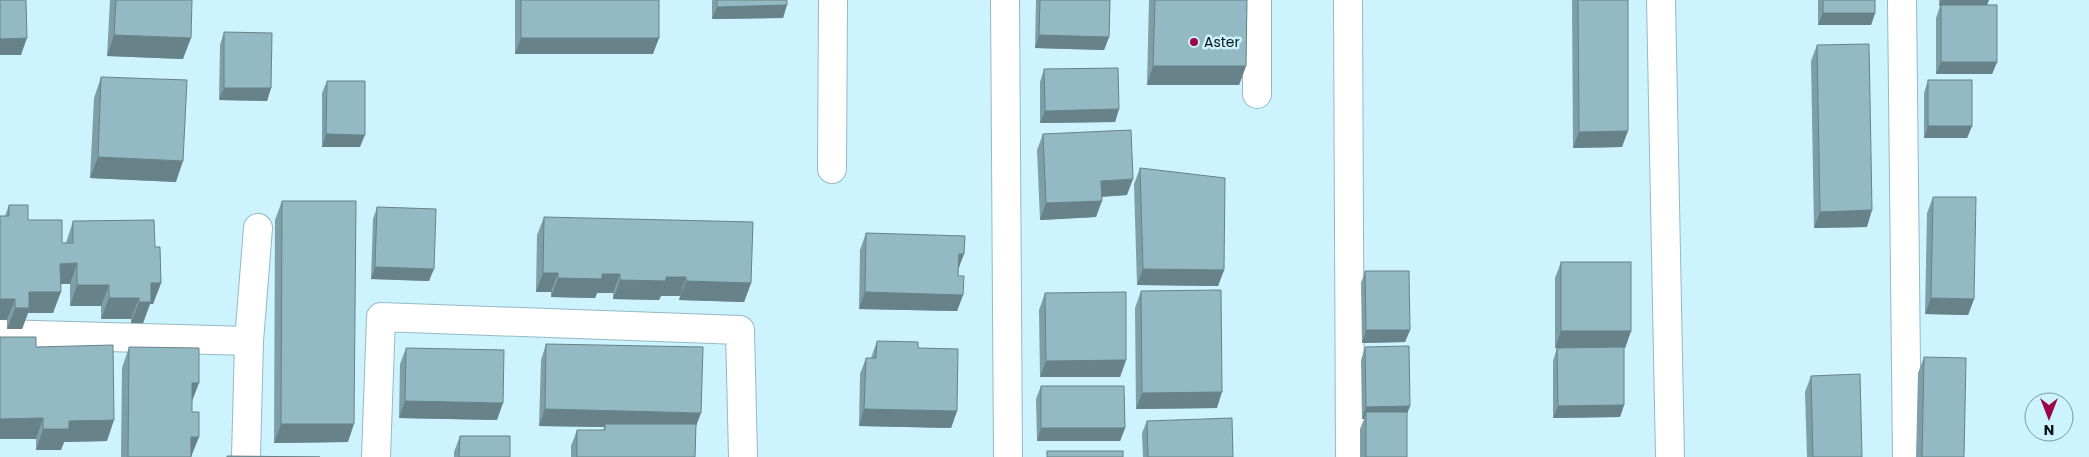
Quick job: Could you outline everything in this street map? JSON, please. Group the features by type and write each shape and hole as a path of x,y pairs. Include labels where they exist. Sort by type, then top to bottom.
{"street":[{"path":"832,169 833,0"},
{"path":"1005,0 1008,457"},
{"path":"1257,0 1257,94"},
{"path":"1348,0 1350,457"},
{"path":"1661,0 1670,457"},
{"path":"1902,0 1907,457"},
{"path":"246,457 249,341 258,228"},
{"path":"376,457 381,317 740,330 743,457"},
{"path":"0,334 249,341"}],"building":[{"path":"0,0 26,0 27,38 0,39"},
{"path":"116,0 192,0 191,38 114,35"},
{"path":"521,0 659,0 659,38 521,38"},
{"path":"717,0 787,0 787,5 717,7"},
{"path":"1040,0 1110,0 1109,37 1039,35"},
{"name":"Aster","path":"1155,0 1247,0 1246,66 1153,66"},
{"path":"1578,0 1628,0 1628,131 1579,132"},
{"path":"1823,0 1875,0 1875,13 1823,13"},
{"path":"1941,5 1997,5 1997,62 1941,62"},
{"path":"224,32 272,33 271,88 224,88"},
{"path":"1869,44 1872,210 1820,212 1817,45"},
{"path":"1118,68 1119,109 1045,111 1044,69"},
{"path":"101,77 187,80 183,161 98,157"},
{"path":"1928,80 1972,80 1972,126 1928,126"},
{"path":"327,81 365,81 365,135 326,134"},
{"path":"1131,130 1133,179 1101,181 1102,201 1046,203 1043,134"},
{"path":"1140,168 1225,178 1224,270 1143,269"},
{"path":"1933,197 1976,197 1974,299 1931,298"},
{"path":"282,201 356,201 354,424 281,424"},
{"path":"9,205 28,205 28,220 62,220 62,243 73,243 73,221 154,220 155,247 160,247 161,283 151,283 151,302 139,302 139,298 109,298 109,285 77,285 77,263 60,264 61,292 29,292 29,308 15,308 15,299 0,299 0,216 9,216"},
{"path":"377,207 436,209 434,269 375,267"},
{"path":"544,217 753,222 751,283 686,281 686,277 666,277 666,281 620,280 620,274 602,274 602,279 558,278 558,273 543,273"},
{"path":"866,233 965,236 964,254 959,254 958,276 964,276 963,295 865,292"},
{"path":"1561,262 1631,262 1631,331 1561,331"},
{"path":"1365,271 1409,271 1410,330 1366,330"},
{"path":"1221,290 1222,392 1142,393 1141,291"},
{"path":"1126,292 1126,360 1046,361 1045,293"},
{"path":"0,337 36,337 36,347 113,345 114,420 69,421 69,429 43,429 43,418 0,419"},
{"path":"877,341 918,342 918,348 958,349 957,411 864,409 866,358 876,358"},
{"path":"546,344 703,347 701,413 545,409"},
{"path":"1409,346 1410,406 1366,407 1365,347"},
{"path":"129,347 199,348 199,383 192,383 192,412 199,412 199,437 191,437 191,457 128,457"},
{"path":"1624,347 1624,405 1558,406 1557,348"},
{"path":"406,348 504,350 503,403 405,401"},
{"path":"1924,357 1966,358 1964,457 1922,457"},
{"path":"1860,374 1862,457 1813,457 1811,376"},
{"path":"1041,386 1124,386 1125,428 1041,428"},
{"path":"1366,412 1407,412 1407,457 1366,457"},
{"path":"1232,418 1233,457 1148,457 1147,421"},
{"path":"605,424 696,424 695,457 577,457 577,430 605,430"},
{"path":"460,436 510,436 510,457 459,457"},
{"path":"1047,451 1123,451 1123,457 1047,457"},
{"path":"227,456 320,457 227,457"}],"place":[{"name":"Aster","path":"1194,42"}]}
